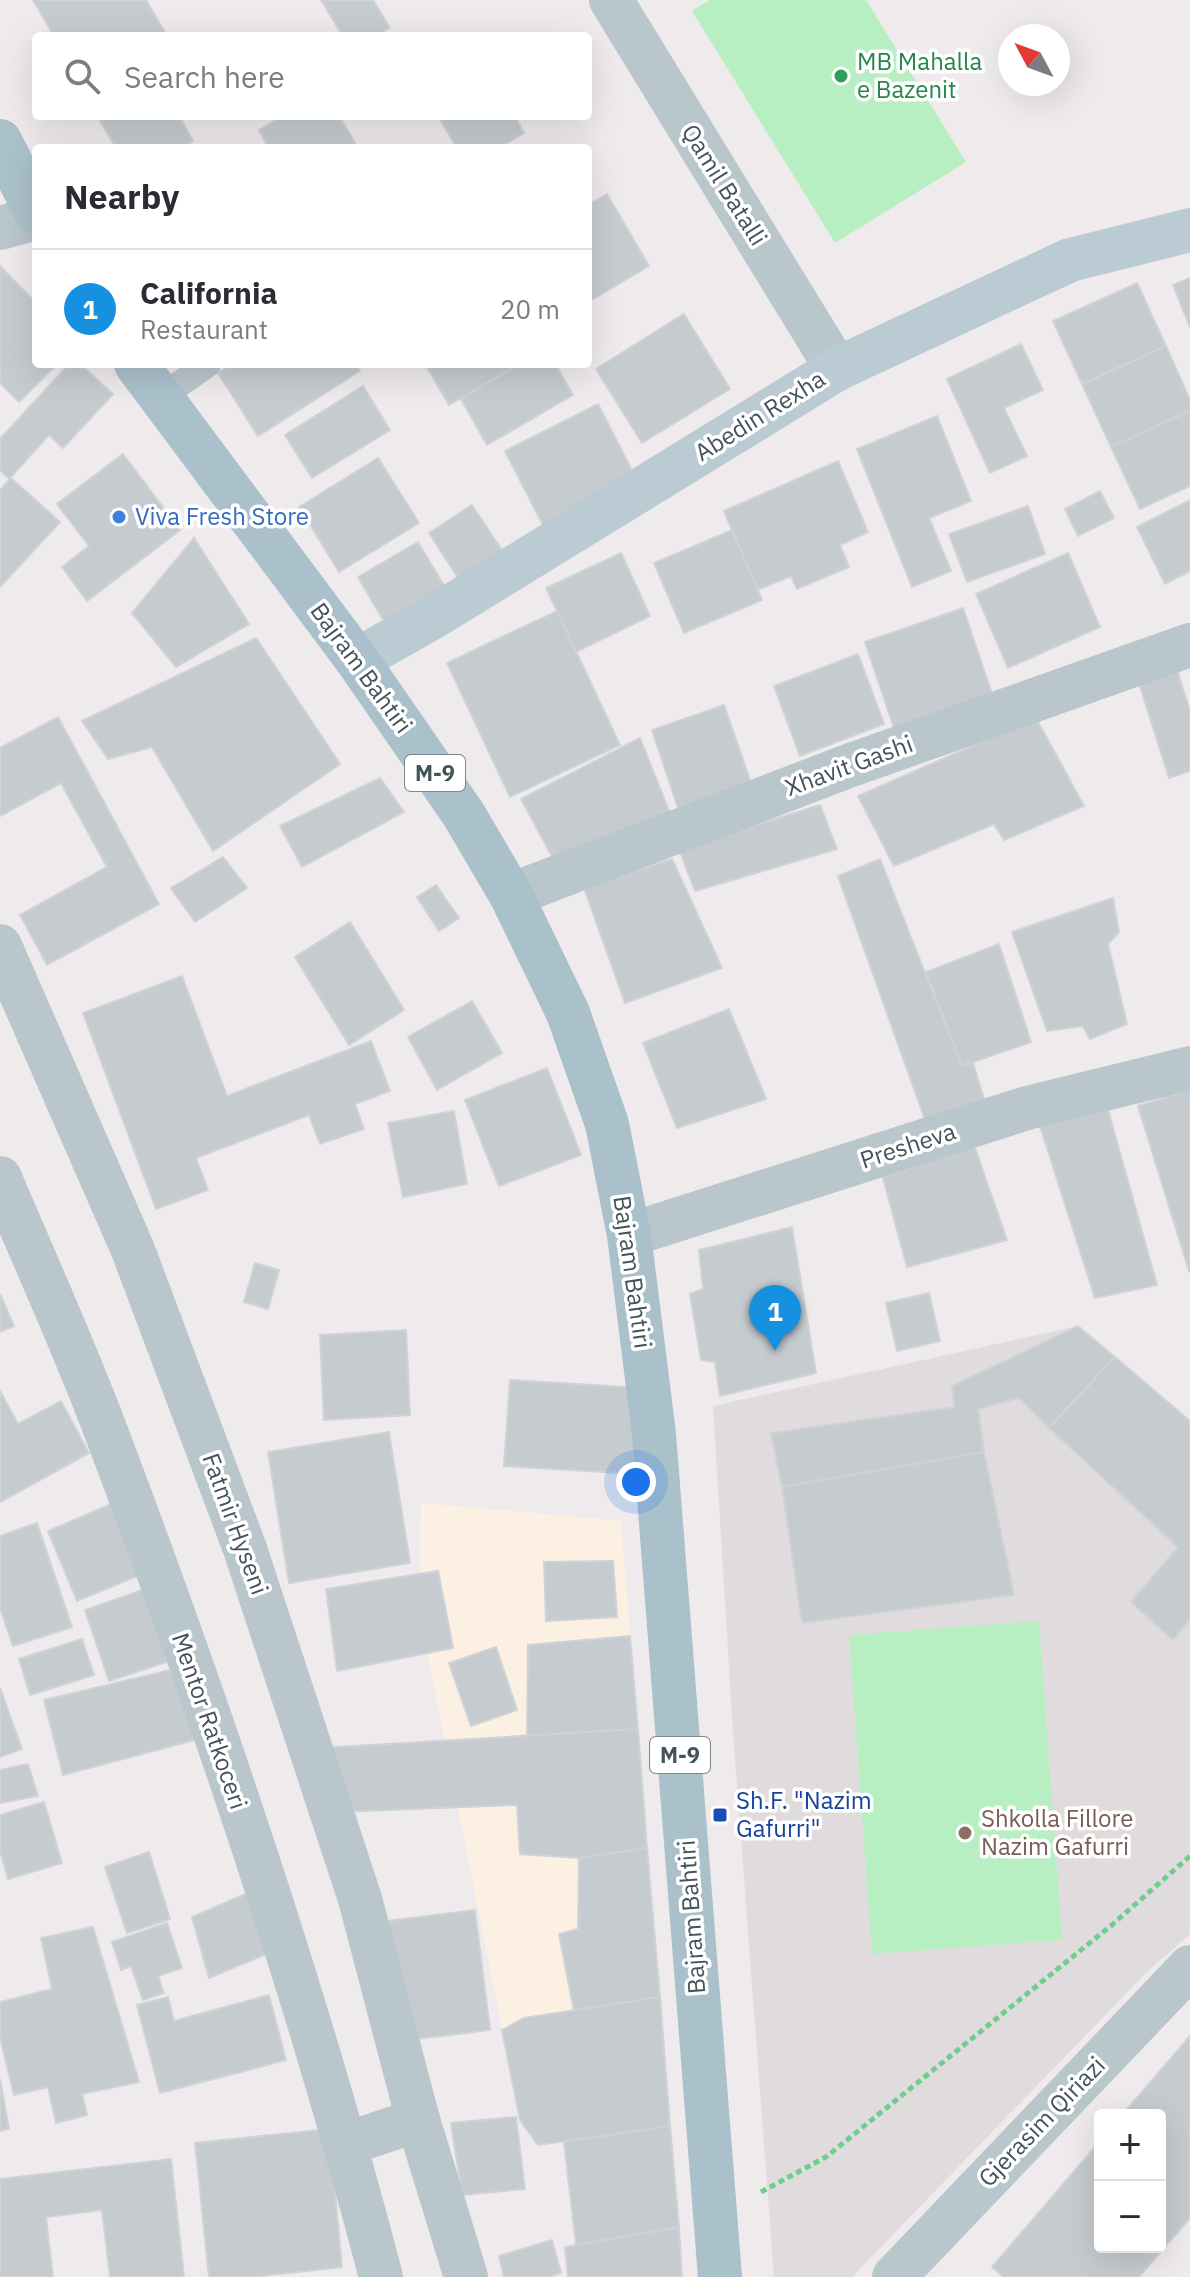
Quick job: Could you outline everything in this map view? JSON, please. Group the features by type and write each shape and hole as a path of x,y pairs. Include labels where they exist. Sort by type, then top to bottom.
{"main road":[{"path":"0,141 32,204"},
{"name":"Bajram Bahtiri","path":"149,380 357,660 464,815 511,895 568,1013 602,1110 629,1235 654,1434 720,2277"}],"street":[{"name":"Qamil Batalli","path":"611,0 837,369"},
{"path":"0,228 32,219"},
{"name":"Abedin Rexha","path":"357,660 435,616 837,369 1070,260 1190,230"},
{"name":"Xhavit Gashi","path":"511,895 851,765 1190,645"},
{"name":"Fatmir Hyseni","path":"0,946 133,1250 245,1549 360,1899 418,2120 466,2277"},
{"name":"Presheva","path":"629,1235 1027,1108 1190,1068"},
{"name":"Mentor Ratkoceri","path":"0,1178 104,1426 209,1714 346,2144 381,2277"},
{"name":"Gjerasim Qiriazi","path":"894,2277 1190,1967"},
{"path":"346,2144 418,2120"}],"lane":[{"name":"Bajram Bahtiri","path":"149,380 193,368"}],"path":[{"path":"715,2218 826,2157 1113,1924 1190,1856"}],"shaded area":[{"name":"Shkolla Fillore Nazim Gafurri","path":"1078,1326 1190,1421 1190,1934 1147,1972 852,2277 774,2277 733,1733 713,1406"},
{"path":"421,1503 621,1521 682,2277 568,2277 565,2247 576,2244 564,2143 538,2145 520,2120 420,1615"}],"green space":[{"path":"709,0 866,0 966,162 835,243 692,11"},
{"path":"1039,1621 1062,1940 872,1954 849,1635"}],"building":[{"path":"33,0 146,0 165,32 52,32"},
{"path":"321,0 373,0 390,28 383,32 341,32"},
{"path":"99,120 181,120 193,141 187,144 114,144"},
{"path":"275,120 341,120 356,144 267,144 259,130"},
{"path":"440,120 517,120 524,133 505,144 455,144"},
{"path":"607,194 649,266 592,300 592,203"},
{"path":"0,266 32,299 32,368 53,368 19,402 0,383"},
{"path":"1190,278 1190,327 1173,285"},
{"path":"1137,283 1166,346 1082,384 1053,321"},
{"path":"684,314 730,389 642,443 596,369"},
{"path":"1021,344 1043,390 1004,408 1027,456 990,473 947,379"},
{"path":"1166,346 1190,400 1190,411 1111,447 1082,384"},
{"path":"65,368 84,368 113,394 63,448 49,435 9,479 0,470 0,439"},
{"path":"226,368 358,368 360,371 258,436 218,373"},
{"path":"427,368 513,368 449,405"},
{"path":"513,368 557,368 573,395 487,445 461,399"},
{"path":"363,386 390,430 312,478 285,435"},
{"path":"598,404 640,486 547,533 505,451"},
{"path":"1190,411 1190,486 1140,509 1111,447"},
{"path":"937,416 971,501 929,518 951,571 912,587 857,449"},
{"name":"Viva Fresh Store","path":"123,454 180,530 87,601 62,567 89,546 57,504"},
{"path":"378,458 419,523 339,572 299,507"},
{"path":"838,461 868,532 840,545 849,567 797,589 791,576 757,590 724,511"},
{"path":"11,478 60,522 0,587 0,490"},
{"path":"1100,491 1114,518 1078,536 1065,509"},
{"path":"1190,500 1190,571 1165,584 1137,527"},
{"path":"472,505 507,558 464,587 429,533"},
{"path":"1028,506 1045,554 967,582 949,534"},
{"path":"732,530 762,600 684,633 654,563"},
{"path":"194,538 249,624 176,667 132,613"},
{"path":"418,542 449,594 389,630 358,577"},
{"path":"621,553 650,616 576,652 546,588"},
{"path":"1068,553 1100,627 1008,668 976,594"},
{"path":"963,608 995,703 897,737 865,642"},
{"path":"557,611 620,745 510,797 447,663"},
{"path":"256,638 340,764 213,851 152,747 108,759 82,721"},
{"path":"858,654 884,724 800,756 774,686"},
{"path":"1175,664 1190,711 1190,771 1169,778 1137,677"},
{"path":"724,705 751,783 678,808 652,730"},
{"path":"58,717 159,904 47,965 20,915 107,867 61,783 0,816 0,748"},
{"path":"1036,718 1084,806 1004,840 994,824 894,866 858,796"},
{"path":"640,738 677,831 562,875 521,799"},
{"path":"380,778 404,812 302,867 280,826"},
{"path":"820,805 837,849 695,891 679,849"},
{"path":"223,857 247,888 195,922 171,888"},
{"path":"672,859 722,968 625,1003 584,888"},
{"path":"880,859 962,1066 973,1063 987,1109 929,1131 838,876"},
{"path":"436,885 459,918 439,931 417,897"},
{"path":"1113,898 1119,932 1108,944 1127,1024 1090,1039 1083,1026 1047,1031 1012,932"},
{"path":"350,922 404,1010 349,1045 295,957"},
{"path":"999,944 1031,1042 962,1066 926,972"},
{"path":"182,976 227,1096 371,1041 390,1091 355,1104 364,1129 320,1144 309,1115 196,1158 208,1190 156,1209 83,1013"},
{"path":"472,1001 502,1053 437,1090 408,1037"},
{"path":"729,1009 766,1099 677,1128 643,1043"},
{"path":"547,1068 581,1155 499,1186 465,1100"},
{"path":"1190,1090 1190,1270 1189,1271 1138,1106"},
{"path":"1108,1110 1157,1285 1095,1298 1040,1126"},
{"path":"454,1111 467,1184 403,1197 388,1123"},
{"path":"974,1145 1007,1240 907,1267 883,1178"},
{"path":"792,1227 816,1373 720,1396 715,1362 701,1360 690,1294 703,1289 699,1250"},
{"path":"255,1263 279,1270 268,1309 244,1302"},
{"path":"929,1293 940,1341 897,1351 886,1303"},
{"path":"0,1294 14,1326 0,1332"},
{"path":"1078,1326 1115,1357 1049,1428 1019,1398 978,1409 984,1452 782,1487 771,1433 955,1407 952,1386"},
{"path":"406,1330 410,1415 324,1420 320,1335"},
{"path":"1115,1357 1190,1421 1190,1619 1173,1640 1131,1602 1178,1547 1049,1428"},
{"path":"510,1380 641,1388 635,1474 504,1466"},
{"path":"0,1391 18,1424 61,1401 89,1453 0,1502"},
{"path":"389,1432 410,1563 289,1583 268,1452"},
{"path":"984,1452 1014,1595 802,1623 782,1487"},
{"path":"111,1504 140,1575 77,1601 48,1531"},
{"path":"37,1523 72,1627 13,1646 0,1608 0,1536"},
{"path":"613,1561 617,1617 546,1621 544,1562"},
{"path":"438,1571 453,1648 337,1671 326,1589"},
{"path":"145,1589 169,1661 109,1681 85,1610"},
{"path":"630,1636 638,1729 527,1736 528,1645"},
{"path":"82,1639 94,1675 30,1695 19,1659"},
{"path":"496,1647 517,1710 471,1726 449,1663"},
{"path":"179,1668 202,1738 63,1775 44,1700"},
{"path":"0,1688 22,1749 0,1757"},
{"path":"638,1729 647,1848 579,1858 520,1854 517,1805 337,1812 320,1748"},
{"path":"28,1764 38,1796 0,1803 0,1770"},
{"path":"44,1802 62,1863 8,1879 0,1851 0,1815"},
{"path":"647,1848 660,1997 574,2011 559,1934 578,1929 579,1858"},
{"path":"149,1852 170,1919 127,1933 105,1867"},
{"path":"254,1890 274,1951 209,1978 192,1917"},
{"path":"475,1910 490,2030 401,2041 386,1921"},
{"path":"167,1923 182,1968 158,1976 164,1993 143,2000 131,1966 121,1970 112,1942"},
{"path":"93,1927 139,2082 82,2094 87,2115 56,2123 48,2087 14,2095 0,2037 0,2002 52,1989 41,1938"},
{"path":"269,1995 286,2060 160,2093 137,2005 168,1997 174,2021"},
{"path":"660,1997 670,2126 538,2145 520,2120 502,2030 524,2018"},
{"path":"1190,2036 1190,2218 1166,2246 1166,2109 1127,2109"},
{"path":"0,2079 9,2129 0,2131"},
{"path":"516,2117 525,2189 462,2195 451,2123"},
{"path":"670,2126 679,2227 576,2245 564,2142"},
{"path":"329,2129 342,2267 251,2277 209,2277 195,2143"},
{"path":"1094,2148 1094,2253 1160,2253 1139,2277 1004,2277 992,2267"},
{"path":"171,2159 184,2277 110,2277 102,2210 46,2217 53,2277 0,2277 0,2179"},
{"path":"679,2227 682,2277 568,2277 565,2247"},
{"path":"552,2240 561,2273 548,2277 504,2277 499,2256"}],"place":[{"name":"MB Mahalla e Bazenit","path":"841,76"},
{"name":"Viva Fresh Store","path":"119,517"},
{"name":"California","path":"775,1351"},
{"name":"Sh.F. \"Nazim Gafurri\"","path":"720,1815"},
{"name":"Shkolla Fillore Nazim Gafurri","path":"965,1833"}]}
